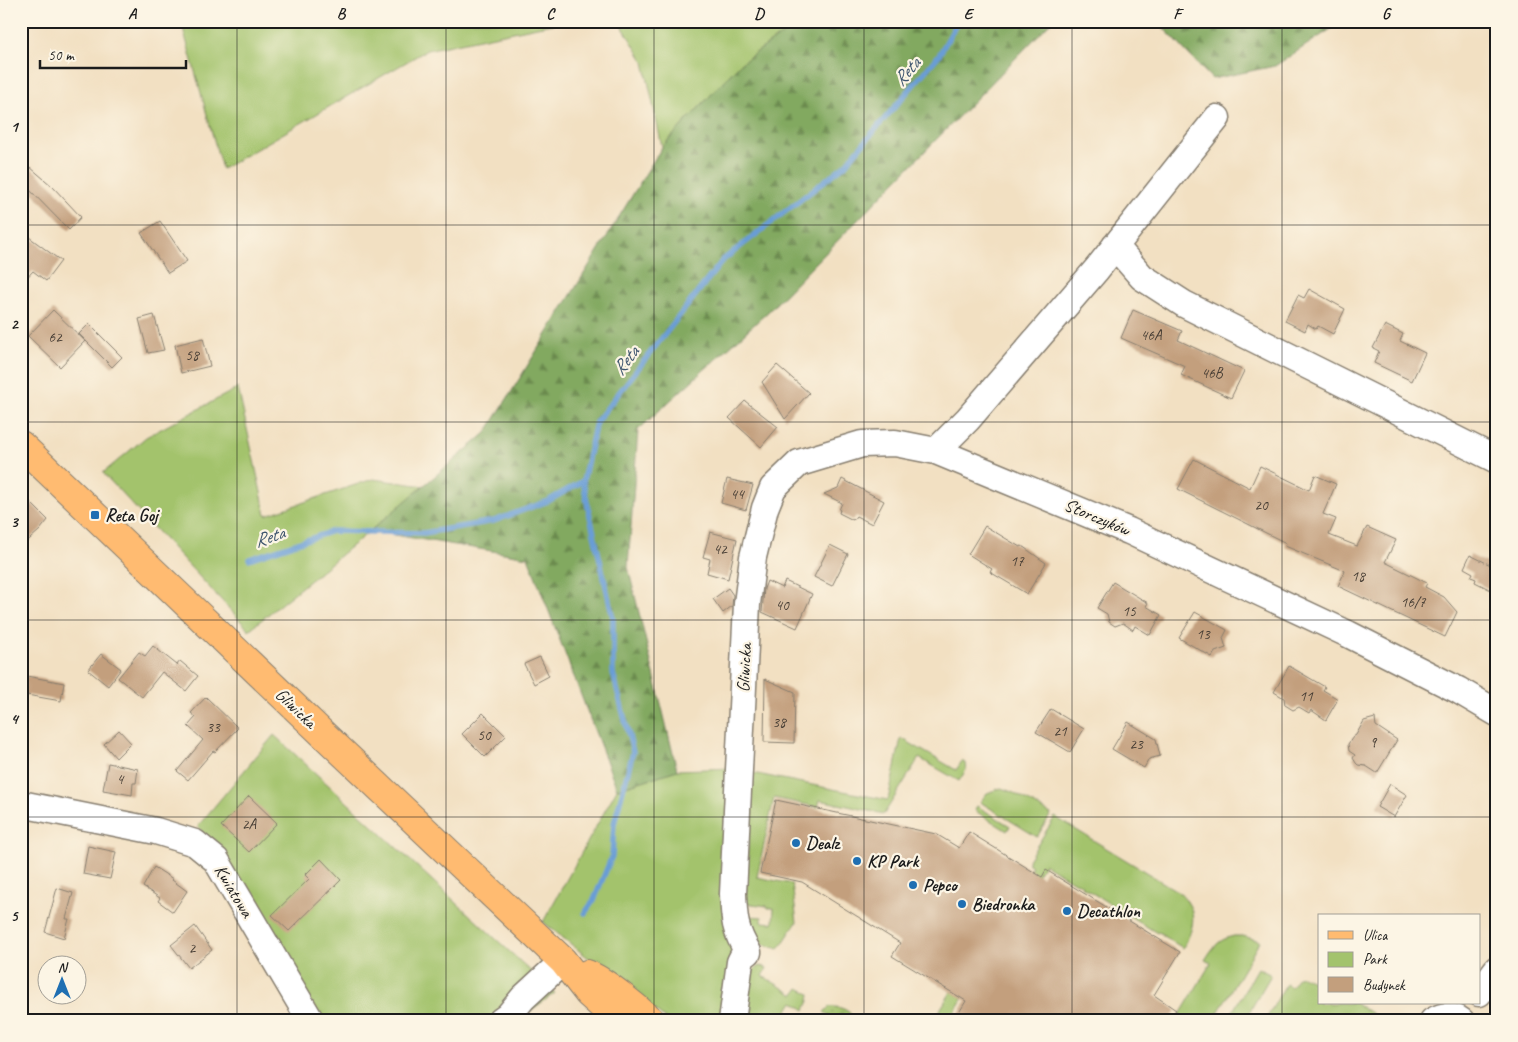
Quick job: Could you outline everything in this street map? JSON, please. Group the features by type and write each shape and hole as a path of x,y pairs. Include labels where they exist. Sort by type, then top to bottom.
{"main road":[{"name":"Gliwicka","path":"21,445 567,965 588,992 619,1021"},
{"name":"Gliwicka","path":"567,965 593,976 620,995 651,1021"}],"street":[{"path":"936,451 968,419 1115,246 1217,118"},
{"path":"1115,246 1142,277 1184,304 1497,460"},
{"name":"Gliwicka","path":"732,1021 740,962 748,952 740,939 735,922 733,894 747,604 753,557 765,508 773,488 799,463 862,444 895,443 936,451"},
{"name":"Storczyków","path":"936,451 1129,530 1348,634 1458,690 1497,713"},
{"name":"Kwiatowa","path":"21,804 156,832 195,843 216,860 311,1021"},
{"path":"501,1021 508,1016 523,998 567,965"},
{"path":"1480,992 1497,969"},
{"path":"1457,1016 1474,1014 1475,1004"}],"green space":[{"path":"181,21 566,21 427,50 222,169"},
{"path":"619,21 801,21 740,64 662,147 644,62"},
{"path":"801,21 1052,21 770,310 638,430 628,567 677,770 617,789 528,557 370,531 486,433 662,147 740,64"},
{"path":"1157,21 1343,21 1275,66 1212,79"},
{"path":"238,388 266,515 373,479 424,486 249,630 103,473 146,437"},
{"path":"274,735 555,993 516,1021 323,1021 198,826"},
{"path":"901,738 956,770 962,761 965,763 966,770 959,781 919,758 884,814 820,800 818,807 774,798 757,877 792,884 797,922 779,949 746,939 743,921 749,916 762,917 762,922 773,923 774,908 745,903 752,773 888,800"},
{"path":"734,768 735,945 723,1021 668,1021 543,922 617,789 677,770"},
{"path":"1001,788 1012,792 1051,814 1037,837 980,802 987,793"},
{"path":"977,806 1010,826 1007,831 977,812 975,809"},
{"path":"1055,817 1177,891 1184,898 1189,904 1193,918 1190,932 1183,948 1082,885 1044,864 949,1021 933,1021 1017,886 1020,885 1032,866 1028,860"},
{"path":"1234,936 1243,936 1260,941 1213,1021 1176,1021 1211,963 1205,960 1208,955 1220,941"},
{"path":"760,966 767,968 763,976 794,995 799,988 810,994 805,1010 793,1002 781,1021 746,1021 751,974"},
{"path":"1258,968 1271,975 1244,1021 1227,1021"},
{"path":"1302,976 1318,984 1318,1004 1357,1004 1384,1021 1265,1021 1286,984 1291,987 1298,977"},
{"path":"829,1007 837,1007 848,1011 853,1021 840,1014 836,1020 824,1012"}],"building":[{"path":"30,167 52,186 81,217 69,230 21,181 21,178"},
{"path":"160,221 187,261 168,273 141,233"},
{"path":"21,231 61,261 46,281 33,271 21,284"},
{"path":"1309,289 1345,309 1333,334 1318,326 1316,329 1308,324 1305,331 1285,321 1298,295 1304,298"},
{"path":"53,310 85,341 60,367 28,336"},
{"path":"1133,310 1182,331 1178,340 1244,371 1231,398 1181,375 1185,366 1121,338"},
{"path":"154,315 164,350 148,353 139,319"},
{"path":"89,324 122,357 112,367 79,334"},
{"path":"1385,325 1403,334 1400,341 1425,353 1412,381 1374,363 1379,351 1373,348"},
{"path":"203,338 210,366 181,373 175,345"},
{"path":"777,365 809,393 785,419 762,382"},
{"path":"745,401 778,427 761,447 729,418"},
{"path":"1194,459 1250,488 1260,466 1309,490 1315,475 1336,484 1323,514 1336,519 1329,535 1357,546 1367,527 1396,540 1385,562 1427,583 1425,587 1444,597 1457,612 1445,637 1338,586 1345,571 1285,546 1286,543 1178,489"},
{"path":"727,479 753,485 746,510 721,503"},
{"path":"842,479 884,501 872,524 856,516 853,520 839,513 842,503 824,494 838,488"},
{"path":"21,493 48,520 21,547"},
{"path":"985,526 1020,547 1022,546 1046,563 1027,594 990,572 992,569 968,554"},
{"path":"710,532 737,539 728,579 707,573 710,559 703,557"},
{"path":"830,545 848,554 832,586 814,577"},
{"path":"1470,555 1497,568 1497,593 1475,582 1476,579 1471,577 1473,573 1464,568"},
{"path":"767,581 782,588 785,581 812,594 797,628 762,612 764,589"},
{"path":"1113,582 1148,603 1146,606 1161,615 1150,635 1135,626 1133,630 1123,623 1115,626 1109,622 1107,614 1097,608"},
{"path":"728,588 733,595 732,606 723,613 713,599"},
{"path":"1195,612 1227,630 1223,638 1226,648 1215,652 1212,657 1179,638"},
{"path":"153,646 177,665 180,661 198,676 186,691 162,672 142,697 118,678 139,652 145,656"},
{"path":"101,654 121,669 108,686 88,670"},
{"path":"540,657 549,676 534,684 524,664"},
{"path":"1289,666 1325,687 1323,690 1338,699 1326,720 1311,710 1309,713 1299,707 1293,710 1285,705 1284,698 1274,692"},
{"path":"21,675 64,683 61,701 21,694"},
{"path":"765,679 795,692 794,743 764,742"},
{"path":"206,697 238,728 215,752 213,751 188,780 177,771 203,740 188,726 196,717 191,713"},
{"path":"1051,709 1084,729 1070,752 1036,732"},
{"path":"483,713 506,736 485,757 462,734"},
{"path":"1375,718 1376,726 1397,740 1377,773 1366,766 1356,763 1353,758 1355,755 1349,751 1348,744 1364,721"},
{"path":"1128,722 1156,739 1160,756 1149,759 1144,768 1112,749"},
{"path":"119,730 131,743 116,758 104,744"},
{"path":"108,763 138,769 136,783 133,783 132,795 103,790"},
{"path":"1390,784 1407,795 1394,817 1377,807"},
{"path":"249,796 277,823 249,852 221,826"},
{"path":"776,800 936,834 959,848 969,832 1042,877 1046,870 1180,952 1154,995 1176,1010 1169,1021 954,1021 966,1001 892,956 900,943 802,882 760,873"},
{"path":"88,846 116,852 110,879 83,874"},
{"path":"321,859 341,880 289,931 272,915 309,879 305,875"},
{"path":"154,867 187,891 173,912 158,901 160,898 143,887"},
{"path":"57,888 73,893 66,919 69,919 64,938 45,932"},
{"path":"195,926 212,950 189,968 171,945"}],"waterway":[{"name":"Reta","path":"249,559 333,531 424,533 494,521 548,501 583,481 596,422 723,260 845,165 939,55 958,21"},
{"path":"583,481 613,618 613,673 633,752 614,824 612,856 594,900 585,913"}],"place":[{"name":"Reta Goj","path":"95,515"},
{"name":"Dealz","path":"796,843"},
{"name":"KP Park","path":"857,861"},
{"name":"Pepco","path":"913,885"},
{"name":"Biedronka","path":"962,904"},
{"name":"Decathlon","path":"1067,911"}]}
